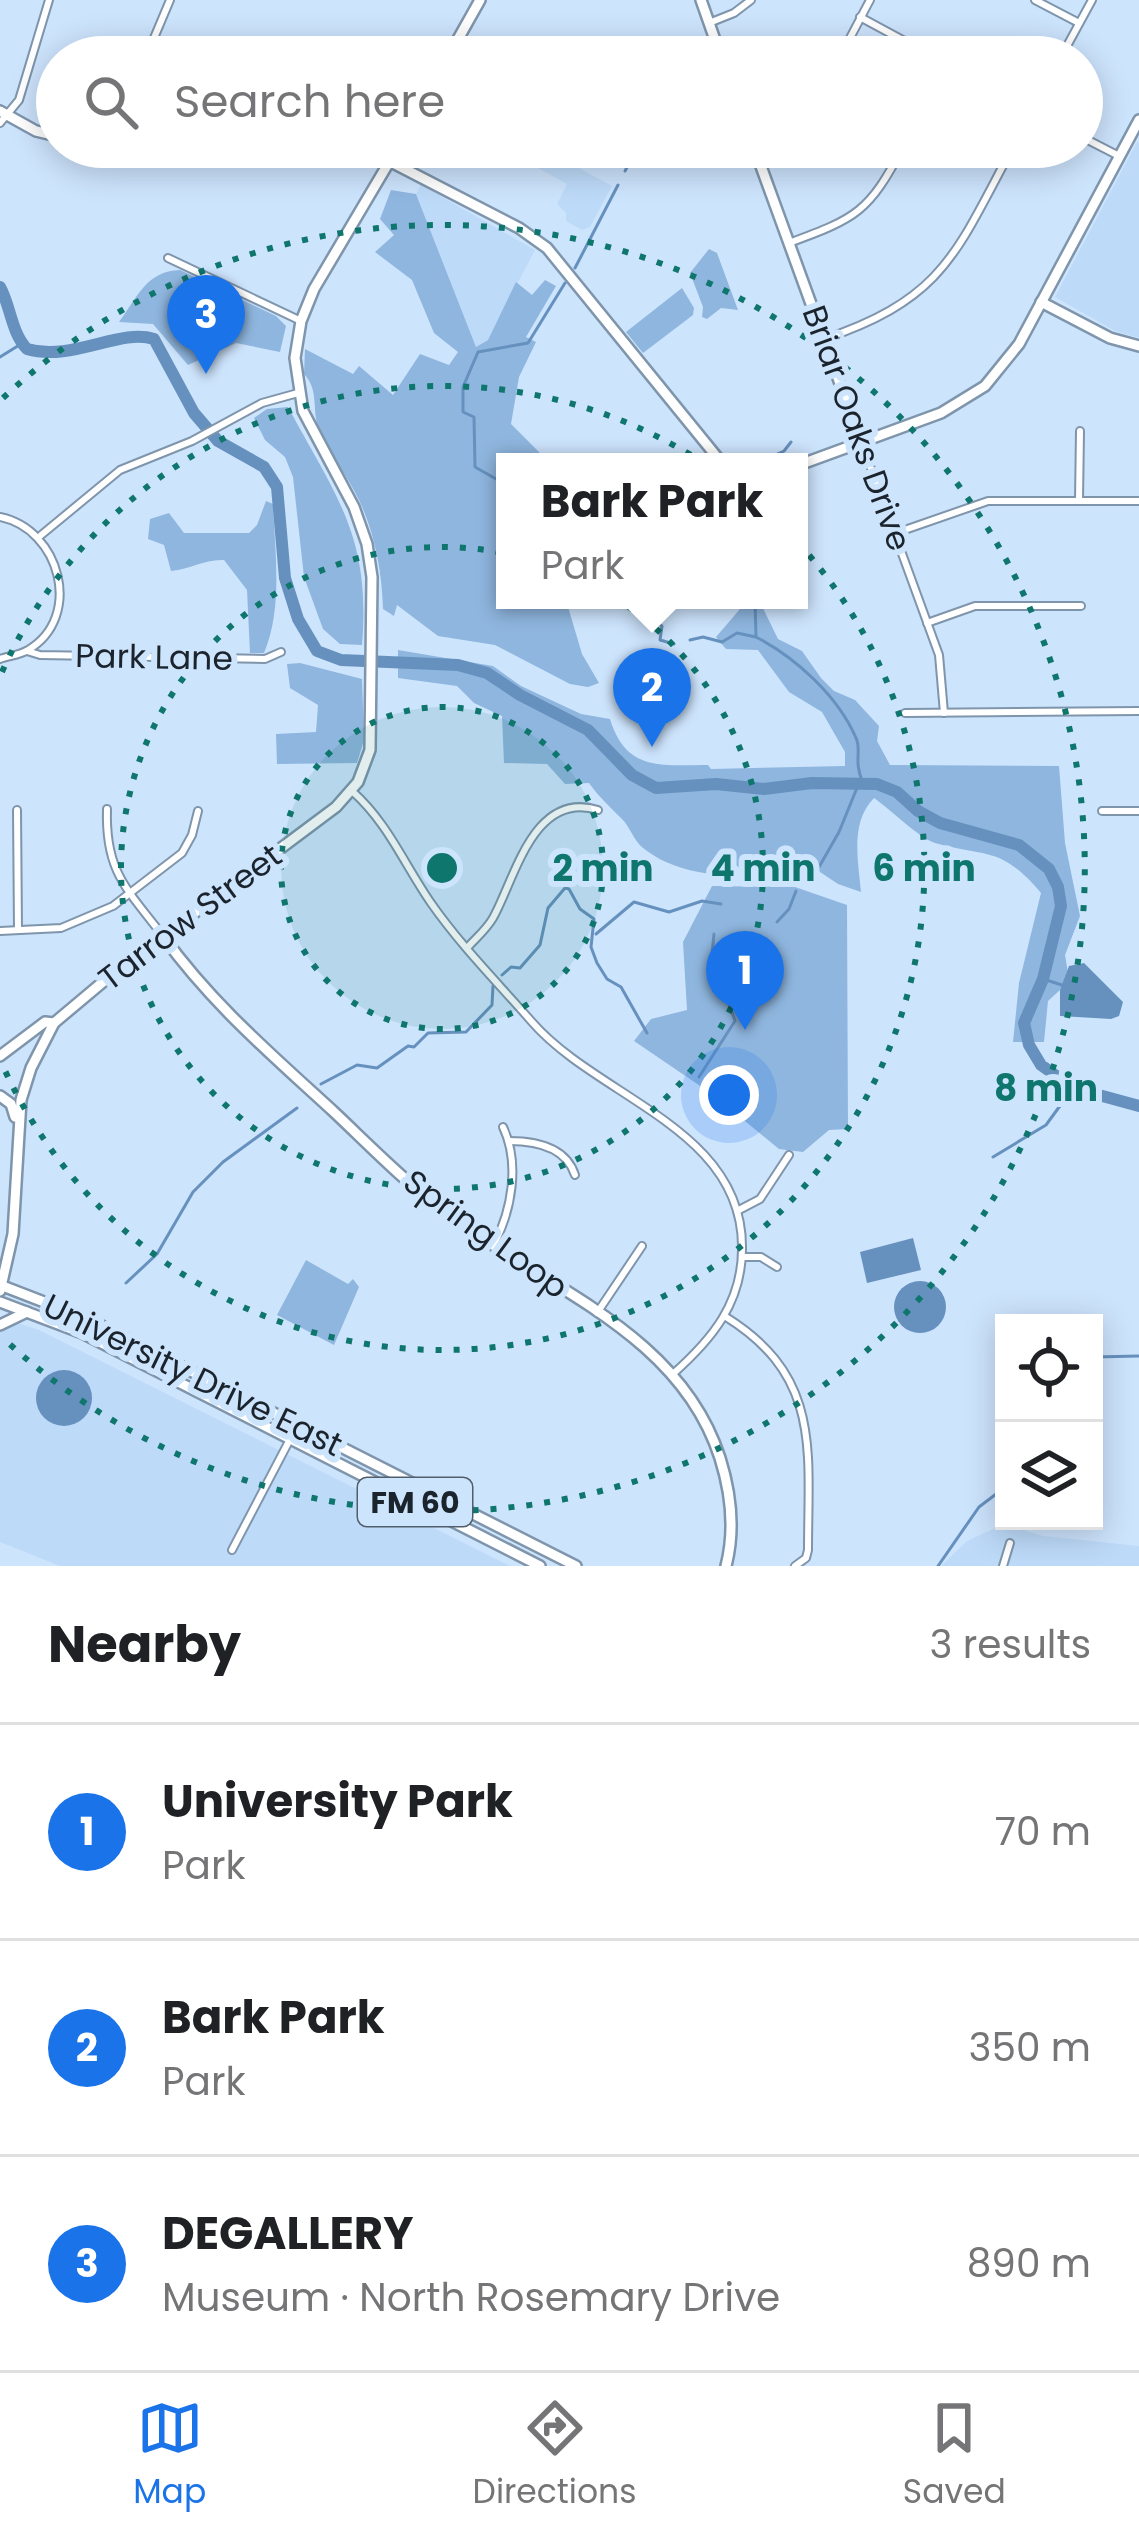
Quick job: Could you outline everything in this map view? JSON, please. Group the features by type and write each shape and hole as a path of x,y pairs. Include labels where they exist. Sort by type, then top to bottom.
{"main road":[{"path":"460,36 480,0"},
{"path":"701,0 714,36"},
{"path":"2,117 36,129"},
{"path":"808,462 941,413 974,395 1006,364 1139,120"},
{"path":"298,393 295,358 314,290 386,168"},
{"path":"406,168 518,227 547,248 714,453"},
{"name":"Briar Oaks Drive","path":"762,168 862,444"},
{"path":"1041,302 1110,338 1139,346"},
{"name":"Tarrow Street","path":"0,1056 45,1022 54,1023 310,827 352,791 367,763 372,730 368,544 354,507 309,428 298,393"},
{"name":"Spring Loop","path":"163,936 233,1019 405,1179 493,1245 642,1342 674,1373 706,1420 724,1471 731,1518 726,1566"},
{"path":"0,1287 13,1234 17,1122 25,1084 54,1023"},
{"path":"29,1033 38,1043 37,1057"},
{"path":"0,1096 10,1104 17,1122"},
{"name":"University Drive East","path":"0,1287 88,1318 576,1566"},
{"name":"University Drive East","path":"0,1302 82,1333 158,1370 540,1566"},
{"path":"0,1325 27,1312"},
{"path":"158,1370 181,1365"},
{"path":"466,1528 472,1513"}],"street":[{"path":"39,36 50,0"},
{"path":"155,36 170,0"},
{"path":"709,23 734,14 751,0"},
{"path":"850,36 870,0"},
{"path":"1035,0 1079,23"},
{"path":"1072,36 1092,0"},
{"path":"860,17 895,36"},
{"path":"2,117 19,100 36,45"},
{"path":"1103,147 1119,156"},
{"path":"789,243 861,211 891,168"},
{"path":"824,339 884,317 937,277 1002,168"},
{"path":"168,258 302,321"},
{"path":"40,536 120,470 262,403 298,393"},
{"path":"1079,500 1080,431"},
{"name":"Briar Oaks Drive","path":"862,444 944,675 944,713"},
{"path":"895,534 988,501 1139,501"},
{"path":"0,518 40,536 57,572 59,597 50,626 27,651 0,659"},
{"path":"927,623 989,604 1081,606"},
{"name":"Park Lane","path":"27,651 265,659 281,652"},
{"path":"905,713 1139,711"},
{"path":"352,791 388,830 433,906 551,1043 703,1151 725,1181 737,1211 742,1257 725,1317 674,1373"},
{"path":"467,948 494,916 532,836 556,816 589,807 598,810"},
{"path":"107,809 110,857 130,894 163,936"},
{"path":"17,810 18,931"},
{"path":"0,931 77,924 130,894 182,853 193,835 197,811"},
{"path":"1102,811 1139,811"},
{"path":"493,1245 510,1201 509,1141 503,1126"},
{"path":"509,1141 549,1148 567,1158 575,1175"},
{"path":"737,1211 760,1199 789,1155"},
{"path":"597,1313 642,1246"},
{"path":"742,1257 761,1257 777,1267"},
{"path":"725,1317 771,1354 802,1409 808,1437 808,1550 795,1566"},
{"path":"232,1550 298,1424"},
{"path":"1003,1566 1010,1543"}],"shaded area":[{"path":"1137,142 1139,338 1115,331 1055,297"},
{"path":"538,168 579,168 612,186 590,227 582,230 566,221 566,213 557,204 567,184"},
{"path":"421,185 535,250 488,340 476,347 416,194"},
{"path":"391,190 416,194 476,347 488,340 516,282 532,295 545,280 556,286 526,337 536,342 519,377 511,424 540,453 496,453 496,609 569,609 582,654 599,683 588,687 570,684 495,645 438,636 397,605 394,616 383,609 369,526 318,426 313,393 304,374 305,349 353,374 359,366 393,395 420,354 449,365 458,352 434,333 412,280 375,252 394,235 380,219"},
{"path":"709,249 717,253 738,310 721,308 707,319 702,317 690,273"},
{"path":"180,270 276,316 286,326 280,352 236,343 188,365 153,324 119,322 151,281"},
{"path":"682,288 693,315 643,353 626,332"},
{"path":"288,407 347,520 361,575 362,645 340,644 323,629 304,577 293,477 285,457 265,440 254,418 267,409"},
{"path":"266,501 273,504 274,618 264,653 250,653 247,590 224,560 171,571 164,545 148,539 150,519 169,513 184,533 249,533"},
{"path":"740,609 763,609 778,639 802,651 834,691 855,700 879,726 877,741 890,765 1059,766 1065,843 1080,916 1065,955 1068,973 1048,1001 1044,1042 1013,1042 1019,983 1041,893 1003,860 928,840 874,798 859,830 861,892 814,868 800,874 739,875 679,867 643,848 589,783 565,784 547,764 504,763 502,716 474,703 457,686 398,678 398,650 493,666 521,686 581,714 610,719 626,749 648,762 708,765 711,769 845,766 845,752 822,712 789,692 758,650 726,649 716,637"},
{"path":"287,664 362,679 364,740 357,763 277,764 276,734 316,732 318,705 290,688"},
{"path":"712,886 795,887 847,905 848,1129 829,1130 803,1152 779,1149 712,1094 634,1041 651,1019 687,1010 683,942"},
{"path":"1084,963 1123,1002 1119,1016 1060,1016 1060,990 1069,966"},
{"path":"913,1238 921,1270 867,1283 860,1252"},
{"path":"306,1260 348,1284 353,1279 359,1287 334,1345 277,1315"},
{"path":"920,1281 938,1289 946,1307 938,1325 920,1333 902,1325 894,1307 902,1289"},
{"path":"0,1317 39,1330 510,1566 60,1566 0,1542"},
{"path":"64,1370 84,1378 92,1398 84,1418 64,1426 44,1418 36,1398 44,1378"},
{"path":"995,1528 1139,1546 1139,1566 941,1566 967,1541"}],"waterway":[{"path":"575,268 618,185"},
{"path":"496,479 475,467 474,417 463,412 463,387 478,352 528,343 565,283"},
{"path":"0,287 27,349 61,351 126,338 154,339 194,413 218,441 264,467 277,487 285,578 298,619 317,651 341,660 458,665 487,673 588,730 632,775 656,788 877,784 897,792 940,823 1019,845 1049,869 1061,906 1043,979 1024,1023 1029,1045 1041,1065 1073,1088 1139,1106"},
{"path":"0,357 21,344"},
{"path":"780,453 791,442"},
{"path":"639,609 662,626 660,640 674,644"},
{"path":"755,609 756,637 814,679 848,722 858,742 863,783"},
{"path":"690,640 703,637 722,642 737,633 756,637"},
{"path":"819,867 859,783"},
{"path":"502,975 511,967 520,968 540,945 548,908 569,889 580,909 594,919 591,947 597,963 607,979 621,987 647,1033"},
{"path":"777,922 796,891"},
{"path":"596,934 634,902 669,912 702,901 721,904"},
{"path":"699,1077 735,1021 712,955 714,934"},
{"path":"1043,979 1062,985"},
{"path":"321,1084 357,1065 377,1068 408,1046 414,1047 428,1033 466,1032 492,1005 493,986"},
{"path":"993,1157 1046,1125 1073,1088"},
{"path":"126,1283 157,1254 193,1192 223,1162 297,1108"},
{"path":"1103,1357 1139,1356"},
{"path":"938,1566 979,1507 995,1495"}],"place":[{"name":"DEGALLERY","path":"206,374"},
{"name":"Bark Park","path":"652,747"},
{"name":"University Park","path":"745,1030"}]}
